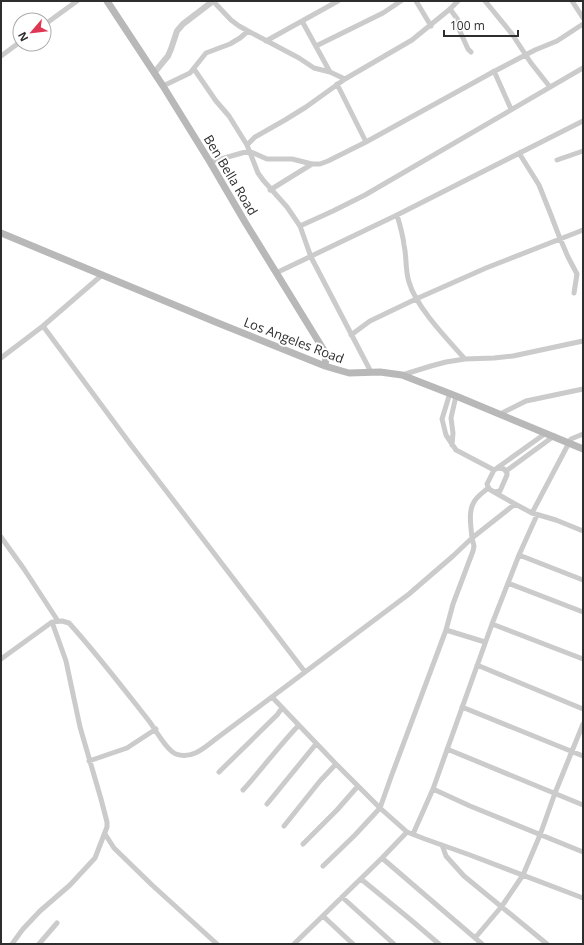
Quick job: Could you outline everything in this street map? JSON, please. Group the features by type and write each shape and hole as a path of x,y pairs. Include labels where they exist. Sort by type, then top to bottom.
{"main road":[{"name":"Ben Bella Road","path":"107,1 163,86 210,162 324,352 326,357 325,366"},
{"name":"Los Angeles Road","path":"1,233 335,370 402,375 453,394 583,449"}],"street":[{"path":"52,19 77,1"},
{"path":"154,73 168,56 178,31 183,24 213,1 231,20 239,26 299,58 314,68 330,72 345,79"},
{"path":"266,41 338,1"},
{"path":"316,46 383,13 401,1"},
{"path":"416,1 431,26"},
{"path":"247,145 255,137 286,120 337,84 412,40 450,10 458,1"},
{"path":"485,1 512,34 550,87"},
{"path":"572,1 583,18"},
{"path":"450,10 458,20 458,27 468,49 471,52"},
{"path":"302,21 330,72"},
{"path":"210,162 249,152 267,159 292,158 312,164 320,164 366,142 494,71 535,50 557,41 583,24"},
{"path":"163,86 190,73 206,53 230,44 248,31"},
{"path":"1,56 12,48"},
{"path":"300,226 365,195 583,68"},
{"path":"194,69 216,101 229,116 247,145 258,173 270,190 287,207 300,226 311,257 371,372"},
{"path":"494,71 512,109"},
{"path":"337,84 366,142"},
{"path":"276,273 397,215 583,121"},
{"path":"557,160 583,151"},
{"path":"519,153 539,185 560,240 577,274 574,292"},
{"path":"270,190 312,164"},
{"path":"397,215 404,246 409,282 416,298 431,319 465,359"},
{"path":"352,335 370,321 416,298 486,268 583,230"},
{"path":"1,358 43,326 102,275"},
{"path":"43,326 127,439 305,672"},
{"path":"402,375 431,366 465,359 513,356 583,341"},
{"path":"500,414 526,401 583,389"},
{"path":"452,445 453,433 451,418 453,394"},
{"path":"453,394 442,419 446,435 452,445 456,450 495,469 502,468 506,471"},
{"path":"488,488 487,484 495,469 546,433"},
{"path":"413,834 433,789 492,624 535,514 571,439 583,434"},
{"path":"506,471 554,436"},
{"path":"497,491 507,475 506,471"},
{"path":"488,488 490,491 497,491 504,498 535,514 556,520 583,531"},
{"path":"323,866 380,808 390,776 446,630 453,604 473,551 474,546 471,520 474,500 488,488"},
{"path":"1,659 52,622 62,621 69,623 114,676 156,730 168,749 177,754 193,754 201,750 410,594 472,538 515,504"},
{"path":"1,537 58,621"},
{"path":"519,555 583,580"},
{"path":"508,583 583,612"},
{"path":"12,944 23,929 40,911 70,885 95,858 107,827 107,822 74,704 66,661 52,622"},
{"path":"492,624 583,659"},
{"path":"446,630 486,642"},
{"path":"477,666 583,709"},
{"path":"272,697 298,726 380,808 407,832 583,898"},
{"path":"462,707 583,756"},
{"path":"218,772 277,715 282,708"},
{"path":"475,938 502,906 523,875 583,724"},
{"path":"243,790 298,726"},
{"path":"89,761 126,748 156,730"},
{"path":"267,804 316,744"},
{"path":"447,750 583,805"},
{"path":"284,826 320,781 336,764"},
{"path":"302,844 337,810 358,786"},
{"path":"433,789 470,806 583,852"},
{"path":"294,944 407,832"},
{"path":"105,834 114,848 217,944"},
{"path":"442,845 446,856 464,876 548,944"},
{"path":"382,858 482,944"},
{"path":"361,879 439,944"},
{"path":"342,897 394,944"},
{"path":"323,916 353,944"},
{"path":"39,944 57,923"}]}
